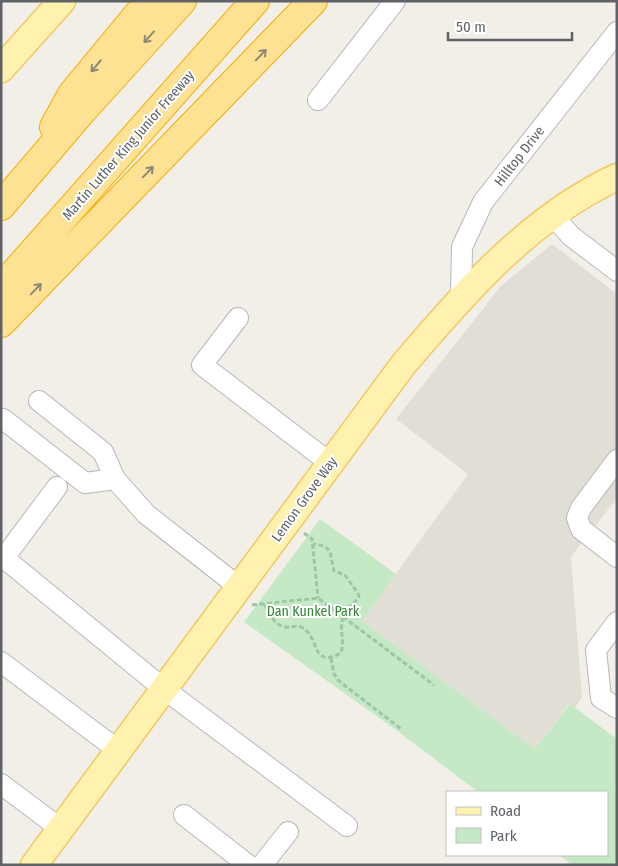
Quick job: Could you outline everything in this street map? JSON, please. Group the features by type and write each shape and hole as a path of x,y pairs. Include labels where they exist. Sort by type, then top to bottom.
{"highway":[{"path":"29,173 72,94 149,1"},
{"path":"1,206 182,1"},
{"name":"Martin Luther King Junior Freeway","path":"1,288 256,1"},
{"path":"1,323 313,1"}],"main road":[{"path":"1,69 58,6"},
{"name":"Lemon Grove Way","path":"34,865 403,365 461,296 553,216 617,177"}],"street":[{"path":"318,100 393,4"},
{"name":"Hilltop Drive","path":"461,296 462,247 483,202 617,32"},
{"path":"553,216 572,236 617,270"},
{"path":"238,318 202,365 330,463"},
{"path":"39,401 104,452 115,479 146,514 237,590"},
{"path":"3,419 85,483 115,479"},
{"path":"617,460 581,508 577,518 581,529 617,557"},
{"path":"56,487 4,558 164,690 347,826"},
{"path":"617,622 596,650 602,698 617,708"},
{"path":"1,662 119,751"},
{"path":"1,784 61,829"},
{"path":"184,815 248,865"},
{"path":"262,865 288,832"}],"path":[{"path":"288,521 312,539 318,598"},
{"path":"264,604 275,622 284,627 294,625 304,629 312,639 317,652 324,658 331,658 341,653 344,643 341,626 343,616 345,610 357,601 359,595 345,575 334,571 330,552 325,546 313,544"},
{"path":"237,590 254,606 318,598 434,685"},
{"path":"331,658 334,674 339,681 401,729"}],"shaded area":[{"path":"552,244 617,294 617,498 571,557 582,697 575,708 569,704 535,749 362,621 468,474 396,419 501,286"}],"green space":[{"name":"Dan Kunkel Park","path":"320,519 396,574 362,621 535,749 570,704 617,739 617,865 572,865 560,856 608,856 608,791 477,791 399,732 244,622"}]}
